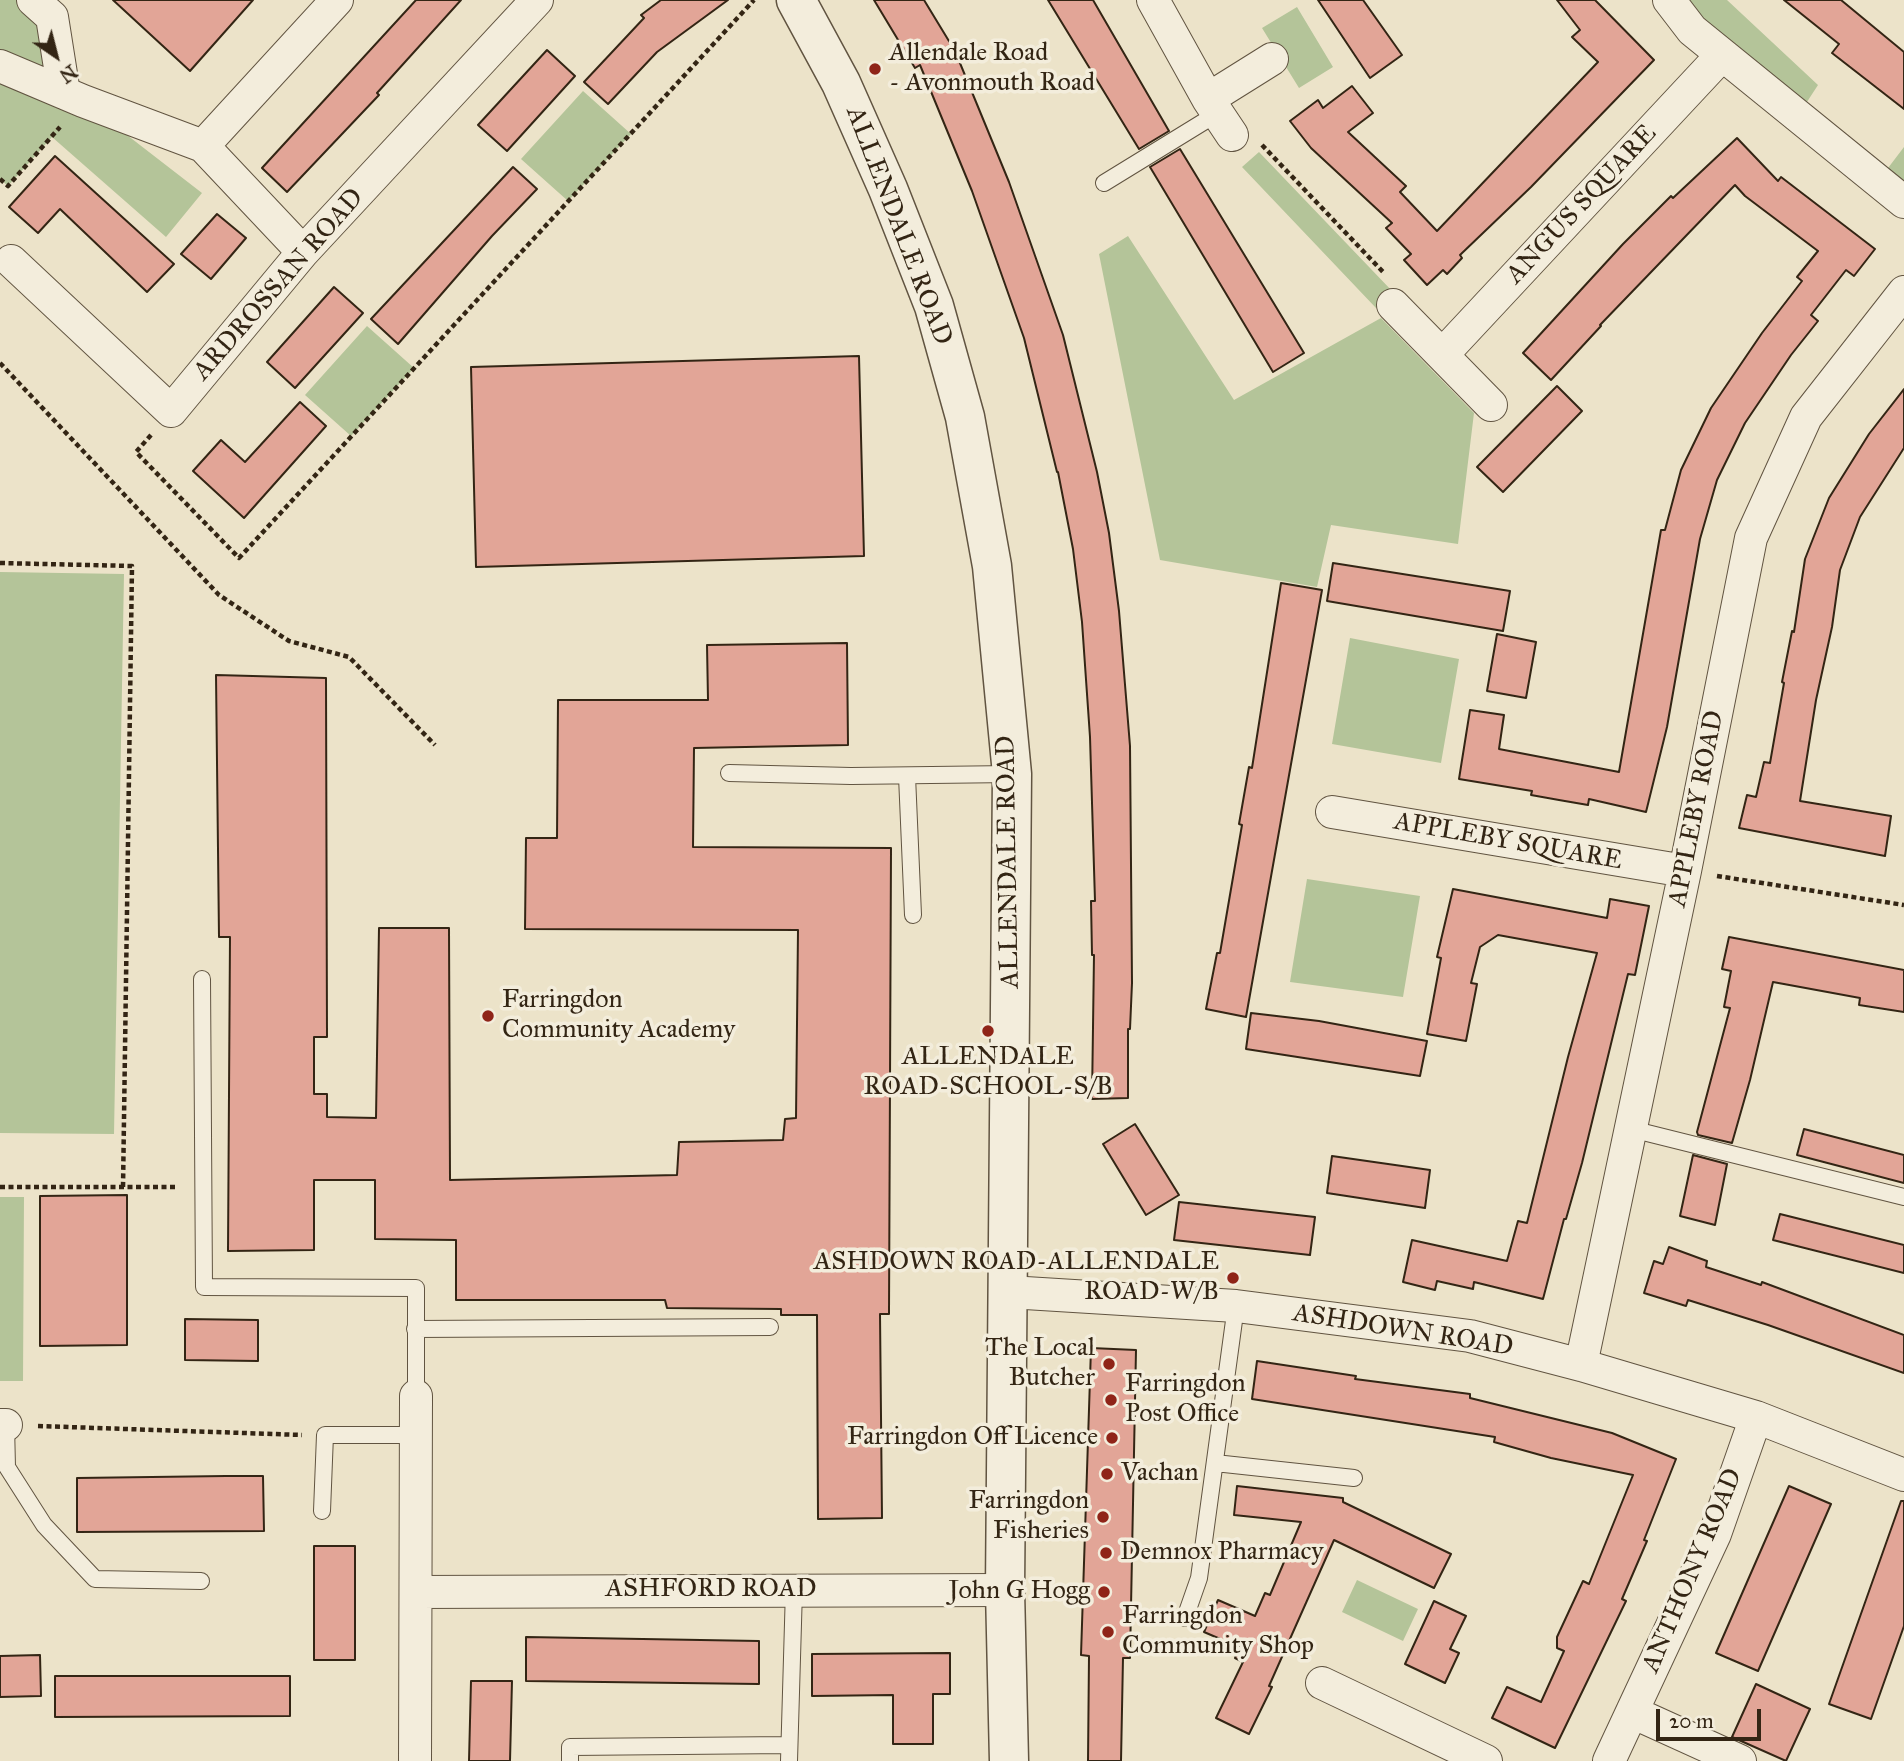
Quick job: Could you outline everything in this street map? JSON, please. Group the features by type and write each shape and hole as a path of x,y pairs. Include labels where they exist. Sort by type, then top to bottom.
{"street":[{"path":"33,0 52,16 74,97"},
{"path":"203,146 337,0"},
{"name":"ARDROSSAN ROAD","path":"171,411 303,252 537,0"},
{"name":"ALLENDALE ROAD","path":"796,0 841,83 888,189 934,306 965,417 992,566 1012,774 1006,1590 1009,1761"},
{"path":"1153,0 1219,116 1272,59"},
{"path":"1669,0 1692,30 1904,202"},
{"name":"ANGUS SQUARE","path":"1442,355 1722,55"},
{"path":"0,66 203,146 303,252"},
{"path":"11,261 171,411"},
{"name":"APPLEBY ROAD","path":"1581,1365 1685,871 1751,538 1806,417 1904,292"},
{"path":"1393,305 1491,405"},
{"name":"APPLEBY SQUARE","path":"1332,812 1685,871"},
{"name":"ASHDOWN ROAD","path":"1009,1292 1236,1306 1471,1336 1581,1365 1756,1417 1904,1475"},
{"path":"415,1761 416,1396"},
{"name":"ANTHONY ROAD","path":"1609,1761 1715,1534 1756,1417"},
{"name":"ASHFORD ROAD","path":"417,1592 1006,1590"},
{"path":"1322,1683 1486,1761"},
{"path":"1632,1712 1740,1761"}],"lane":[{"path":"1104,183 1219,116"},
{"path":"729,773 907,776 1012,774"},
{"path":"907,776 913,915"},
{"path":"202,979 204,1287 416,1288 416,1396"},
{"path":"1631,1129 1904,1197"},
{"path":"1185,1618 1199,1578 1236,1306"},
{"path":"415,1329 770,1327"},
{"path":"3,1425 7,1466 44,1525 95,1579 201,1581"},
{"path":"322,1511 325,1435 416,1435"},
{"path":"1215,1463 1354,1478"},
{"path":"570,1761 570,1747 789,1753 793,1589"}],"path":[{"path":"171,411 136,452 239,558 754,0"},
{"path":"0,179 8,186 74,97"},
{"path":"1219,116 1259,142 1384,273"},
{"path":"0,363 219,595 289,641 349,657 435,745"},
{"path":"0,563 132,566 123,1188"},
{"path":"1685,871 1904,905"},
{"path":"0,1187 204,1186"},
{"path":"3,1425 325,1435"}],"green space":[{"path":"0,0 33,0 83,101 202,193 166,237 52,137 8,186 0,179"},
{"path":"1685,0 1727,0 1818,85 1803,108 1700,20"},
{"path":"1297,7 1333,67 1299,88 1262,28"},
{"path":"583,91 631,134 568,201 521,159"},
{"path":"1904,147 1904,187 1885,172"},
{"path":"1259,152 1393,292 1376,308 1242,167"},
{"path":"1128,236 1234,400 1381,318 1474,413 1458,544 1331,525 1317,587 1160,560 1099,254"},
{"path":"367,326 414,368 351,436 305,395"},
{"path":"0,572 124,574 114,1134 0,1133"},
{"path":"1350,638 1459,659 1441,763 1332,744"},
{"path":"1307,879 1420,896 1403,997 1290,982"},
{"path":"0,1197 24,1197 23,1381 0,1381"},
{"path":"1357,1580 1418,1609 1403,1641 1342,1612"}],"building":[{"path":"113,0 253,0 190,71"},
{"path":"416,0 461,0 377,93 379,95 287,192 262,168"},
{"path":"661,0 728,0 657,52 608,104 584,82 644,18 641,15"},
{"path":"874,0 924,0 955,51 1009,182 1063,335 1097,472 1109,533 1119,611 1130,746 1132,983 1128,1029 1128,1098 1092,1099 1094,955 1091,901 1095,901 1090,737 1082,622 1073,549 1058,472 1024,338 972,191 920,65 915,68"},
{"path":"1048,0 1093,0 1169,131 1139,149"},
{"path":"1318,0 1363,0 1402,55 1370,78"},
{"path":"1557,0 1595,0 1654,60 1531,187 1460,255 1462,258 1447,274 1443,270 1427,285 1404,260 1411,254 1386,228 1392,223 1311,148 1290,121 1318,100 1323,108 1352,86 1373,113 1348,132 1406,186 1400,192 1437,231 1598,62 1572,37 1580,30"},
{"path":"1784,0 1841,0 1904,52 1904,109 1832,53 1839,44"},
{"path":"547,50 575,76 507,151 478,125"},
{"path":"1737,138 1778,181 1781,177 1875,249 1854,276 1846,270 1811,315 1818,321 1791,355 1745,423 1717,480 1700,539 1667,727 1646,812 1589,799 1588,805 1559,800 1531,795 1532,791 1459,779 1470,710 1504,715 1499,749 1619,772 1661,530 1665,530 1681,470 1711,408 1762,333 1802,281 1797,277 1818,251 1745,196 1735,185 1600,325 1551,380 1523,353 1623,244 1671,196 1673,198"},
{"path":"1180,149 1304,353 1273,372 1150,167"},
{"path":"55,156 174,264 147,292 60,209 38,233 9,207"},
{"path":"513,167 537,189 492,236 398,344 371,319"},
{"path":"217,214 246,238 211,279 181,254"},
{"path":"334,287 363,313 295,388 267,362"},
{"path":"859,356 864,556 476,567 471,367"},
{"path":"1557,386 1582,411 1503,492 1477,467"},
{"path":"1904,389 1904,448 1860,517 1840,570 1800,801 1891,816 1885,856 1739,828 1747,795 1756,797 1764,762 1770,763 1805,559 1829,498 1869,434"},
{"path":"300,402 326,426 244,518 193,471 221,440 245,462"},
{"path":"1333,563 1510,591 1503,631 1327,601"},
{"path":"1281,583 1322,590 1246,1017 1206,1009 1217,953 1220,953 1242,825 1239,824 1249,767 1252,768"},
{"path":"1497,634 1536,642 1526,698 1487,691"},
{"path":"847,643 848,745 694,748 693,847 891,848 889,1314 880,1314 882,1518 818,1519 817,1315 781,1315 781,1309 667,1308 665,1300 456,1300 456,1240 375,1239 375,1180 314,1180 314,1250 228,1251 230,937 219,937 216,675 326,678 327,1037 314,1037 314,1094 327,1094 327,1117 376,1118 379,928 449,928 450,1180 677,1175 679,1142 783,1140 785,1119 796,1118 798,930 525,929 526,838 557,838 558,700 708,700 707,645"},
{"path":"1453,889 1607,918 1610,899 1649,906 1635,975 1628,974 1582,1163 1543,1299 1474,1282 1473,1289 1437,1281 1435,1290 1403,1282 1412,1240 1507,1261 1518,1221 1527,1223 1597,953 1498,935 1480,947 1471,983 1477,984 1466,1041 1427,1034 1441,958 1437,957"},
{"path":"1729,937 1904,970 1904,1012 1859,1005 1860,998 1773,982 1732,1143 1698,1135 1697,1132 1730,1008 1724,1007 1731,971 1722,969"},
{"path":"1251,1013 1319,1021 1427,1041 1420,1076 1246,1049"},
{"path":"1135,1124 1179,1195 1146,1215 1103,1144"},
{"path":"1804,1129 1904,1155 1904,1183 1797,1155"},
{"path":"1693,1155 1727,1164 1715,1225 1680,1216"},
{"path":"1332,1156 1430,1170 1425,1208 1327,1193"},
{"path":"127,1195 127,1345 40,1346 40,1196"},
{"path":"1179,1202 1315,1217 1310,1255 1174,1240"},
{"path":"1780,1214 1904,1245 1904,1273 1773,1240"},
{"path":"1669,1247 1707,1261 1706,1267 1761,1285 1762,1282 1904,1335 1904,1373 1688,1300 1686,1306 1644,1293 1654,1261 1663,1264"},
{"path":"185,1319 258,1320 258,1361 185,1360"},
{"path":"1091,1348 1136,1350 1130,1658 1123,1658 1121,1761 1088,1761 1089,1656 1081,1655"},
{"path":"1257,1361 1356,1376 1355,1379 1470,1394 1470,1398 1612,1433 1676,1459 1644,1540 1647,1541 1622,1599 1626,1601 1555,1748 1492,1718 1507,1687 1541,1702 1564,1651 1557,1648 1557,1637 1583,1581 1589,1584 1633,1475 1551,1458 1494,1442 1495,1437 1252,1399"},
{"path":"263,1476 264,1531 77,1532 77,1478"},
{"path":"1237,1486 1343,1498 1343,1502 1451,1554 1434,1588 1334,1540 1269,1686 1272,1687 1249,1734 1216,1718 1243,1662 1235,1658 1239,1647 1204,1632 1218,1600 1255,1616 1265,1593 1270,1595 1301,1522 1234,1515"},
{"path":"1789,1486 1831,1504 1758,1671 1716,1653"},
{"path":"1901,1501 1904,1501 1904,1626 1871,1719 1829,1704"},
{"path":"314,1546 355,1546 355,1660 314,1660"},
{"path":"1434,1601 1466,1616 1450,1649 1459,1653 1445,1683 1405,1664"},
{"path":"526,1637 759,1641 759,1684 526,1681"},
{"path":"950,1653 950,1694 933,1694 933,1744 893,1744 893,1695 812,1696 812,1654"},
{"path":"40,1655 41,1696 0,1697 0,1656"},
{"path":"55,1676 290,1676 290,1716 55,1717"},
{"path":"471,1681 512,1681 510,1761 469,1761"},
{"path":"1756,1684 1810,1709 1786,1761 1732,1737"}],"place":[{"name":"Allendale Road - Avonmouth Road","path":"875,69"},
{"name":"Farringdon Community Academy","path":"488,1016"},
{"name":"ALLENDALE ROAD-SCHOOL-S/B","path":"988,1031"},
{"name":"ASHDOWN ROAD-ALLENDALE ROAD-W/B","path":"1233,1278"},
{"name":"The Local Butcher","path":"1109,1364"},
{"name":"Farringdon Post Office","path":"1111,1400"},
{"name":"Farringdon Off Licence","path":"1112,1438"},
{"name":"Vachan","path":"1107,1474"},
{"name":"Farringdon Fisheries","path":"1103,1517"},
{"name":"Demnox Pharmacy","path":"1106,1553"},
{"name":"John G Hogg","path":"1104,1592"},
{"name":"Farringdon Community Shop","path":"1108,1632"}]}
